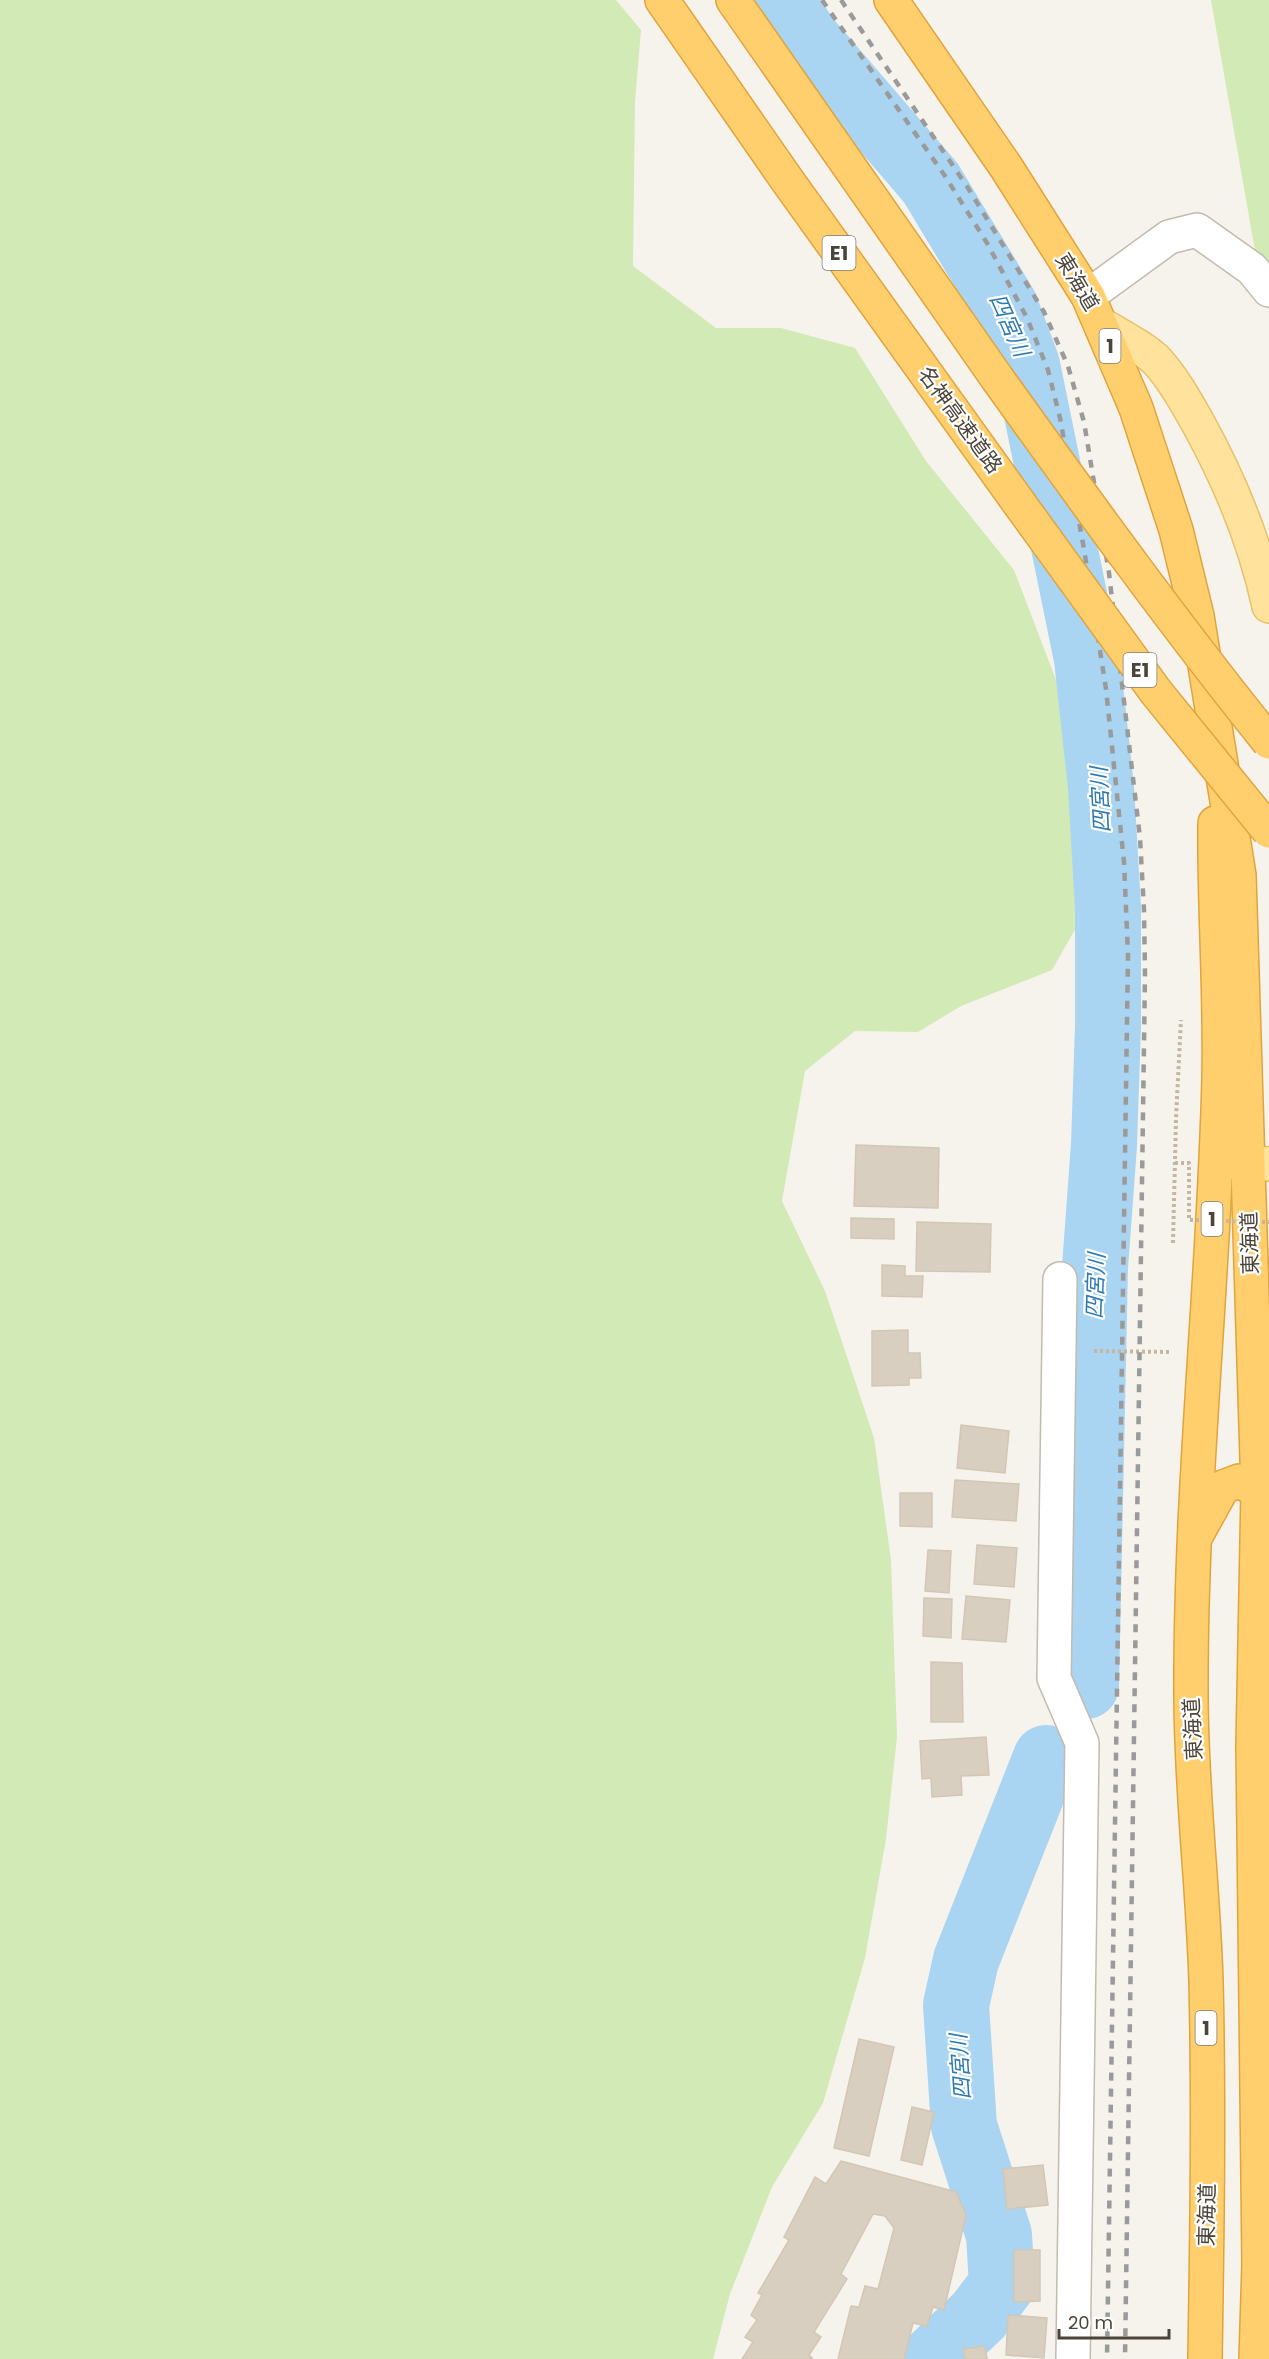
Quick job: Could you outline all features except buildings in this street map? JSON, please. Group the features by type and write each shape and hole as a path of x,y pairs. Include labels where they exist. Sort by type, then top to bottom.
{"highway":[{"name":"名神高速道路","path":"662,0 787,180 1156,692 1269,831"},
{"path":"733,0 997,378 1122,551 1219,680 1269,742"},
{"name":"東海道","path":"891,0 1006,167 1095,310 1136,408 1176,530 1197,616 1239,875 1259,1164 1261,1328 1256,1407 1258,1491 1253,1745 1259,2264 1256,2359"},
{"name":"東海道","path":"1205,2359 1208,2202 1206,1978 1190,1697 1194,1538 1219,1079 1219,971 1214,875 1216,740"},
{"name":"1","path":"1194,1538 1223,1487 1239,1481 1258,1491"}],"main road":[{"path":"1095,310 1157,361 1182,395 1238,504 1264,565 1269,606"},
{"path":"1215,1161 1259,1164"}],"street":[{"path":"1095,310 1169,237 1197,230 1252,269 1269,290"},
{"path":"1060,1279 1054,1678 1082,1743 1073,2359"},
{"path":"1256,1407 1269,1451"}],"path":[{"path":"1173,1245 1181,1013"},
{"path":"1175,1163 1189,1163 1189,1220 1269,1222"},
{"path":"1099,1351 1205,1353"}],"green space":[{"path":"0,0 616,0 641,30 635,101 633,266 716,328 781,328 855,348 926,461 1014,570 1076,732 1088,813 1085,912 1052,970 961,1006 918,1032 855,1031 805,1071 782,1201 825,1291 874,1438 891,1560 897,1737 886,1839 865,1958 823,2103 772,2187 730,2294 713,2359 0,2359"},
{"path":"1211,0 1269,0 1269,307 1254,245"}],"waterway":[{"name":"四宮川","path":"780,0 808,40 931,183 1005,306 1027,365 1087,659 1101,787 1108,908 1108,1026 1104,1145 1095,1267 1086,1686"},
{"name":"四宮川","path":"933,2359 979,2315 1002,2285 999,2235 964,2126 956,2005 966,1960 1046,1758"}],"railway":[{"path":"822,0 945,176 987,243 1027,318 1048,370 1060,418 1106,689 1124,862 1128,955 1107,2359"},
{"path":"841,0 968,188 1044,312 1068,366 1084,422 1109,573 1140,838 1145,975 1125,2359"}]}
